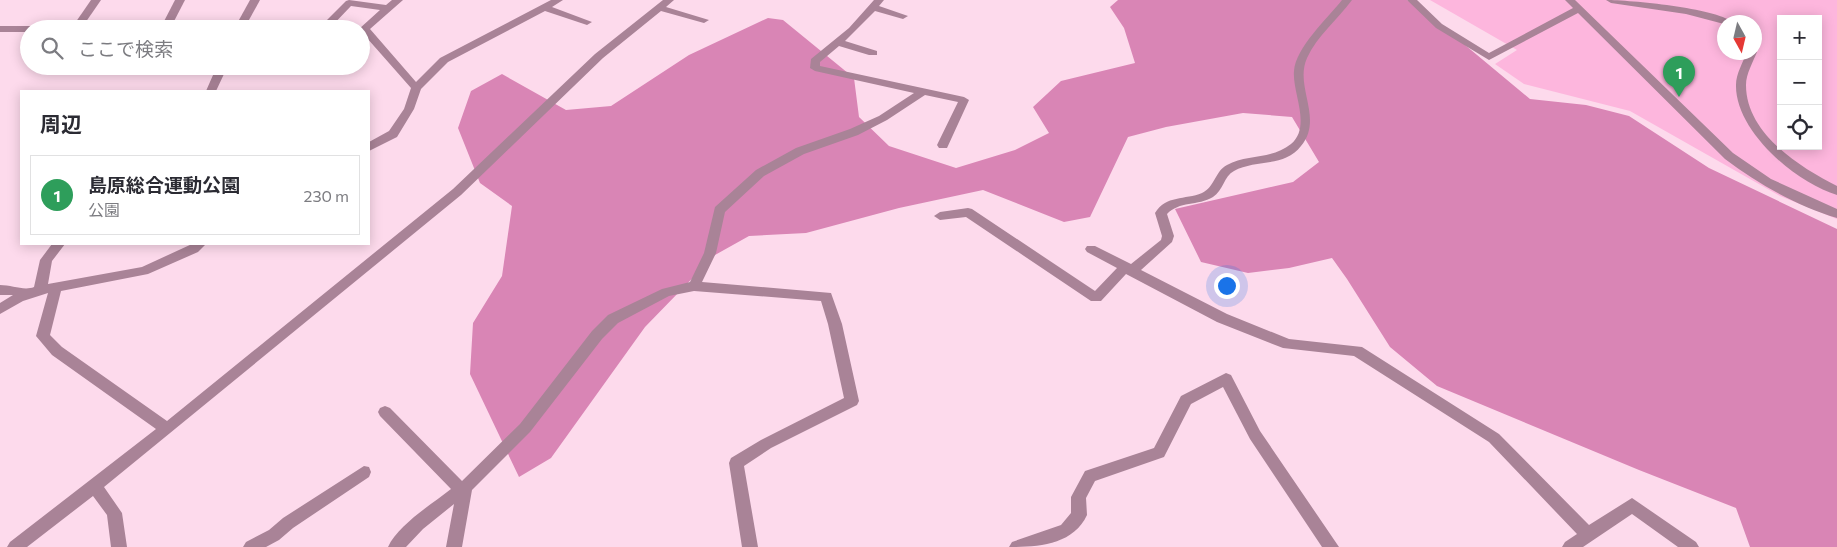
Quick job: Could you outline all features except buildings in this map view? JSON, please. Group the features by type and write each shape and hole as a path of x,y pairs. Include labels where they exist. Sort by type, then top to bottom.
{"street":[{"path":"82,20 96,0"},
{"path":"170,20 180,0"},
{"path":"244,20 255,0"},
{"path":"370,24 398,0"},
{"path":"370,146 393,134 409,109 416,88 444,60 514,21 558,0"},
{"path":"940,216 968,212 1061,277 1096,298 1128,269 1166,242 1168,236 1161,213 1169,204 1211,193 1224,173 1230,168 1283,154 1301,140 1305,133 1306,124 1299,70 1302,58 1347,0"},
{"path":"1412,0 1439,26 1489,57 1578,9"},
{"path":"1570,0 1729,156 1747,170 1788,194 1837,214"},
{"path":"1611,0 1686,11 1717,19"},
{"path":"332,20 349,3 387,8"},
{"path":"15,547 167,429 457,192 599,56 664,4 704,20"},
{"path":"904,16 876,4 838,42 815,61 815,68 964,100 942,145"},
{"path":"544,7 587,22"},
{"path":"0,29 20,29"},
{"path":"370,36 416,88"},
{"path":"838,42 873,52"},
{"path":"1749,60 1741,84 1743,102 1750,118 1775,151 1795,167 1837,191"},
{"path":"211,90 218,75"},
{"path":"694,286 710,253 720,210 760,173 800,151 861,129 883,118 922,92"},
{"path":"40,290 46,260 58,245"},
{"path":"0,309 40,290 144,271 198,245"},
{"path":"1091,249 1222,318 1288,344 1357,351 1494,438 1588,535"},
{"path":"396,547 418,524 463,488 525,428 596,335 613,319 666,292 694,286 826,296 835,324 852,401 766,444 736,463 750,547"},
{"path":"56,288 43,336 57,351 167,429"},
{"path":"0,290 14,290 27,295"},
{"path":"1017,547 1066,530 1079,515 1078,497 1090,476 1159,452 1186,400 1226,379 1255,435 1331,547"},
{"path":"385,412 463,488"},
{"path":"251,547 274,535 288,522 364,472"},
{"path":"94,486 114,513 118,547"},
{"path":"454,547 463,488"},
{"path":"1570,547 1632,505 1690,547"}],"shaded area":[{"path":"1118,0 1407,0 1423,10 1530,99 1586,105 1629,116 1709,168 1837,229 1837,547 1750,547 1736,508 1437,386 1390,347 1332,258 1289,268 1248,273 1201,262 1175,209 1293,182 1319,162 1292,117 1243,113 1166,127 1128,137 1090,217 1064,222 983,190 899,208 806,233 749,236 715,255 645,327 551,458 519,477 470,374 473,323 502,276 512,206 480,183 458,128 471,91 502,74 566,110 611,106 689,55 768,18 783,20 854,78 859,117 889,146 956,168 1015,150 1049,133 1033,107 1061,81 1135,63 1124,28 1110,7"},
{"path":"1430,0 1837,0 1837,219 1780,196 1630,111 1524,84 1495,64 1517,50"}],"place":[{"name":"島原総合運動公園","path":"1679,97"}]}
